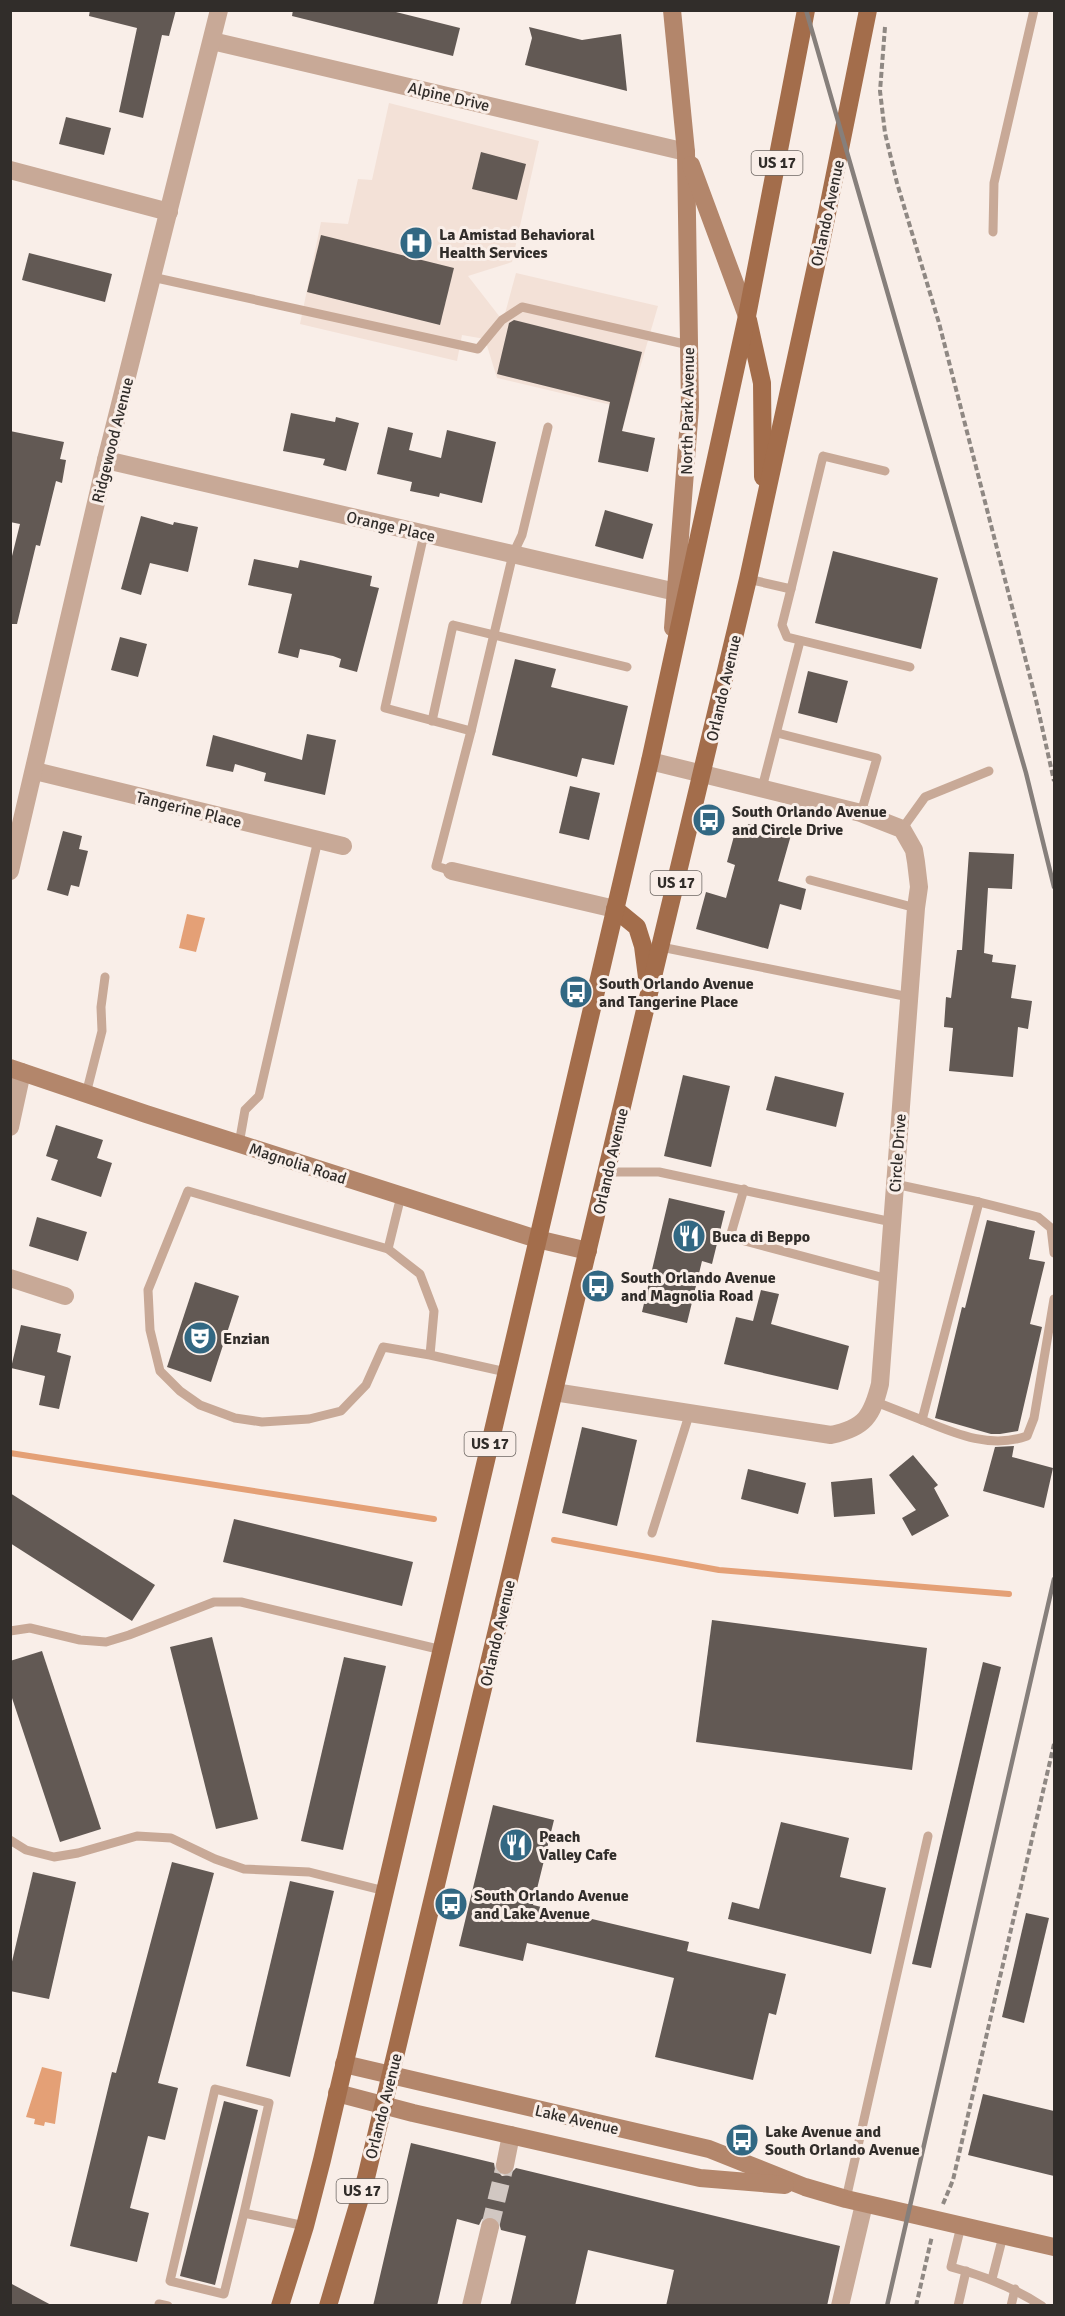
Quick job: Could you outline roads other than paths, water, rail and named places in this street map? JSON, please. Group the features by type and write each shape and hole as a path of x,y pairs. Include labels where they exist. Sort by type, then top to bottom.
{"main road":[{"name":"US 17","path":"280,2306 305,2226 338,2093 650,761 747,316 806,10"},
{"name":"Orlando Avenue","path":"328,2306 360,2198 384,2105 703,774 763,515 868,10"},
{"path":"747,316 762,383 763,515"},
{"path":"615,909 637,927 643,946 649,996"}],"street":[{"name":"Ridgewood Avenue","path":"10,871 106,460 219,10"},
{"name":"North Park Avenue","path":"670,668 688,456 690,406 686,152 672,10"},
{"name":"Alpine Drive","path":"212,41 686,152"},
{"name":"North Park Avenue","path":"686,152 747,316"},
{"path":"10,170 169,212"},
{"name":"Orange Place","path":"106,460 676,592"},
{"path":"650,761 861,813 902,829"},
{"name":"Tangerine Place","path":"35,771 343,846"},
{"name":"Circle Drive","path":"554,1392 831,1435 850,1431 868,1418 876,1402 880,1384 919,887 914,850 902,829"},
{"path":"452,871 615,909"},
{"path":"10,1127 16,1070"},
{"name":"Magnolia Road","path":"16,1070 401,1196 537,1239 588,1251"},
{"path":"10,1278 65,1296"},
{"name":"Lake Avenue","path":"344,2064 709,2149 805,2187 846,2199 1054,2247"},
{"name":"Lake Avenue","path":"338,2093 700,2178 805,2187"},
{"path":"505,2166 511,2135"},
{"path":"840,2306 864,2204"},
{"path":"471,2306 490,2227"}],"lane":[{"path":"993,232 994,183 1034,10"},
{"path":"152,278 478,349 502,320 522,307 689,345"},
{"path":"452,871 436,866 513,554 522,535 548,427"},
{"path":"885,471 823,456 782,625 787,637 910,667"},
{"path":"424,534 385,708 471,731"},
{"path":"748,579 791,589"},
{"path":"432,721 453,626 627,667"},
{"path":"762,788 800,641"},
{"path":"777,733 877,758 861,813"},
{"path":"902,829 926,797 989,771"},
{"path":"240,1144 245,1110 259,1096 318,840"},
{"path":"810,880 916,908"},
{"path":"661,947 909,997"},
{"path":"86,1094 102,1031 101,1007 105,976"},
{"path":"607,1172 659,1172 892,1222"},
{"path":"895,1184 1038,1217 1051,1228 1054,1253"},
{"path":"744,1189 730,1237 888,1279"},
{"path":"430,1355 434,1311 420,1274 388,1249 188,1191 148,1290 150,1330 160,1371 180,1391 200,1405 235,1418 262,1422 309,1419 341,1411 366,1385 382,1347 506,1372"},
{"path":"388,1249 401,1196"},
{"path":"922,1420 979,1202"},
{"path":"876,1402 951,1432 990,1441 1011,1442 1027,1436 1034,1418 1054,1299"},
{"path":"652,1533 690,1412"},
{"path":"10,1631 30,1628 80,1640 106,1642 214,1602 241,1602 442,1650"},
{"path":"10,1840 26,1850 54,1857 78,1853 137,1836 171,1838 215,1859 244,1869 309,1872 385,1891"},
{"path":"846,2199 928,1836"},
{"path":"215,2088 269,2103 244,2213 224,2294 170,2282 215,2088"},
{"path":"244,2213 305,2226"},
{"path":"961,2226 951,2267 992,2278 1042,2306"},
{"path":"992,2278 1003,2236"},
{"path":"958,2306 966,2271"},
{"path":"1011,2306 1015,2289"},
{"path":"159,2306 159,2304 168,2306"}],"waterway":[{"path":"10,1453 434,1519"},
{"path":"554,1540 719,1570 1009,1594"}],"tunnel":[{"path":"490,2227 505,2165"}],"railway":[{"path":"806,10 1026,773 1054,887"},
{"path":"887,2306 1054,1579"}],"place":[{"name":"La Amistad Behavioral Health Services","path":"416,243"},
{"name":"South Orlando Avenue and Circle Drive","path":"709,820"},
{"name":"South Orlando Avenue and Tangerine Place","path":"576,992"},
{"name":"Buca di Beppo","path":"689,1236"},
{"name":"South Orlando Avenue and Magnolia Road","path":"598,1286"},
{"name":"Enzian","path":"200,1338"},
{"name":"Peach Valley Cafe","path":"516,1845"},
{"name":"South Orlando Avenue and Lake Avenue","path":"451,1904"},
{"name":"Lake Avenue and South Orlando Avenue","path":"742,2140"}]}
